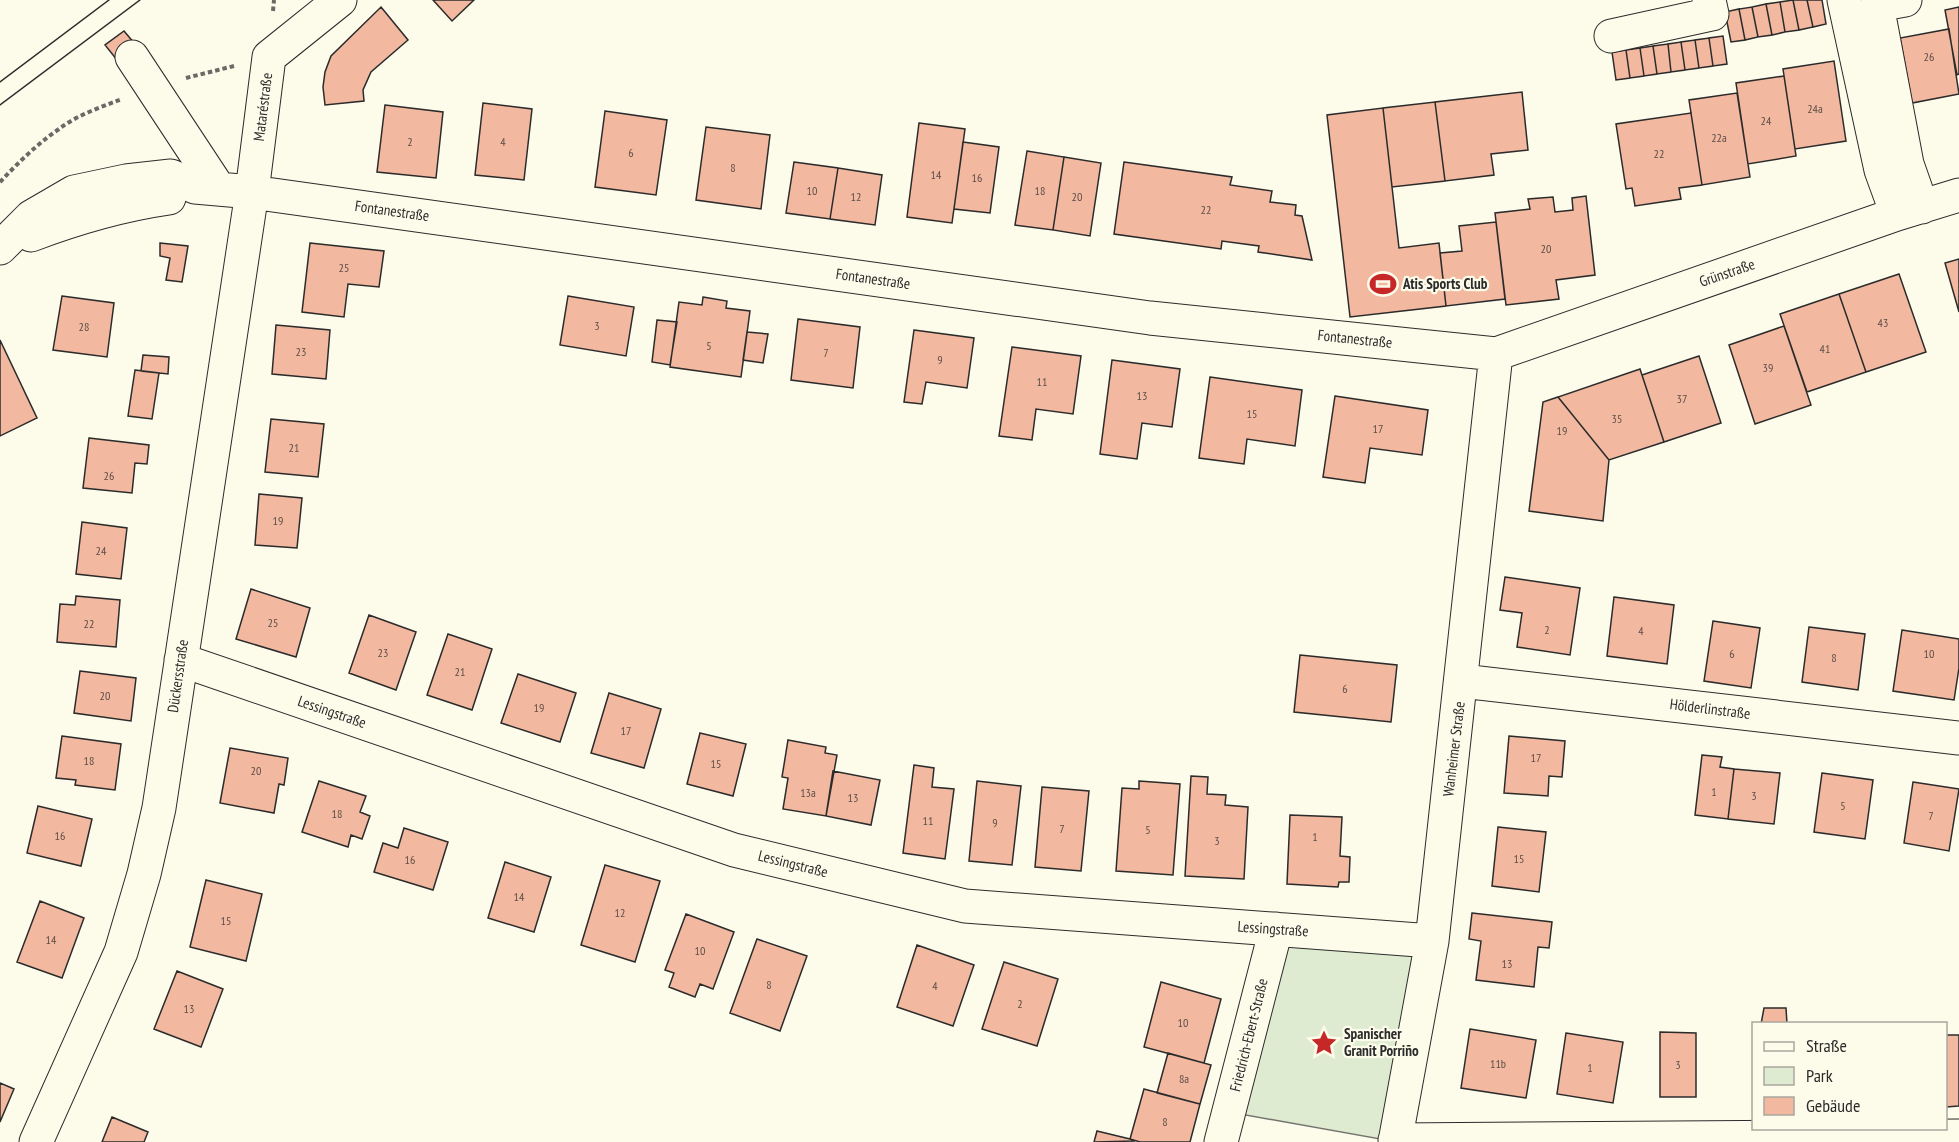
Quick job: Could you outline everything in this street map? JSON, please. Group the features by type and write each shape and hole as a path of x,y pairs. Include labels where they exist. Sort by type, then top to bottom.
{"street":[{"name":"Mataréstraße","path":"252,192 269,57 340,0"},
{"path":"1611,36 1712,14 1709,0"},
{"path":"1844,0 1881,170 1910,211"},
{"path":"1905,0 1877,5 1907,164 1910,211"},
{"path":"132,57 207,188"},
{"path":"2,246 31,217 74,192 126,181 171,176 207,188 252,192"},
{"name":"Fontanestraße","path":"252,192 1150,318 1496,354"},
{"name":"Dückersstraße","path":"36,1142 122,952 144,874 159,807 252,192"},
{"name":"Grünstraße","path":"1496,354 1959,195"},
{"name":"Wanheimer Straße","path":"1395,1141 1432,941 1496,354"},
{"name":"Lessingstraße","path":"180,660 746,853 966,906 1432,941"},
{"name":"Hölderlinstraße","path":"1462,681 1959,738"},
{"name":"Friedrich-Ebert-Straße","path":"1221,1142 1276,929"},
{"path":"1395,1141 1959,1136"}],"green space":[{"path":"1284,942 1414,954 1380,1139 1240,1114"}],"building":[{"path":"433,0 474,0 452,21"},
{"path":"1793,0 1799,30 1785,32 1780,2"},
{"path":"1793,0 1807,0 1813,27 1799,30"},
{"path":"1807,0 1822,0 1826,24 1813,27"},
{"path":"1780,2 1785,32 1772,35 1766,4"},
{"path":"1766,4 1772,35 1758,37 1752,7"},
{"path":"381,7 408,40 371,72 363,90 364,101 325,105 323,87 325,72 331,56"},
{"path":"1752,7 1758,37 1745,40 1739,9"},
{"path":"1959,7 1959,74 1957,75 1945,10"},
{"path":"1739,9 1745,40 1731,42 1725,12"},
{"path":"1949,29 1959,94 1912,103 1900,38"},
{"path":"124,31 140,50 121,65 105,45"},
{"path":"1723,36 1727,64 1713,66 1709,38"},
{"path":"1709,38 1713,66 1699,68 1695,40"},
{"path":"1695,40 1699,68 1685,70 1681,42"},
{"path":"1681,42 1685,70 1671,72 1668,44"},
{"path":"1668,44 1671,72 1657,74 1653,46"},
{"path":"1653,46 1657,74 1644,76 1640,48"},
{"path":"1640,48 1644,76 1630,78 1626,50"},
{"path":"1626,50 1630,78 1616,80 1612,52"},
{"path":"1834,61 1846,141 1795,149 1783,69"},
{"path":"1784,76 1796,156 1748,164 1736,83"},
{"path":"1522,92 1528,150 1491,154 1494,175 1445,181 1435,102"},
{"path":"1737,93 1750,177 1702,185 1689,100"},
{"path":"1435,102 1445,181 1392,187 1383,108"},
{"path":"483,103 532,109 524,180 475,175"},
{"path":"385,105 443,112 436,178 377,172"},
{"path":"1383,108 1399,248 1439,243 1446,306 1350,317 1327,115"},
{"path":"605,111 667,120 656,195 595,187"},
{"path":"1691,113 1702,185 1679,188 1681,199 1635,206 1632,188 1626,189 1616,124"},
{"path":"919,123 965,129 952,223 907,217"},
{"path":"706,127 770,135 761,209 696,200"},
{"path":"963,142 999,147 990,213 954,209"},
{"path":"1027,151 1064,157 1053,230 1015,225"},
{"path":"1064,157 1101,163 1090,236 1053,230"},
{"path":"794,162 838,168 830,219 786,213"},
{"path":"1124,162 1232,177 1230,185 1272,191 1270,202 1296,205 1295,215 1302,216 1312,260 1258,252 1259,246 1222,241 1221,249 1114,234"},
{"path":"838,168 882,175 875,225 830,219"},
{"path":"1586,196 1595,275 1556,280 1559,299 1506,305 1495,213 1530,209 1528,199 1553,197 1555,212 1573,210 1572,198"},
{"path":"1496,222 1505,299 1446,306 1440,253 1462,251 1459,226"},
{"path":"160,243 188,246 182,282 166,280 170,258 160,256"},
{"path":"310,243 384,251 379,287 348,284 344,317 302,312"},
{"path":"1959,259 1959,312 1945,263"},
{"path":"1899,274 1926,352 1866,372 1839,294"},
{"path":"1839,294 1866,372 1807,392 1780,314"},
{"path":"62,296 114,303 107,357 53,350"},
{"path":"568,296 634,307 626,356 560,345"},
{"path":"703,297 727,301 726,308 750,311 741,377 670,367 679,302 702,305"},
{"path":"798,319 860,327 853,388 791,380"},
{"path":"657,320 677,322 670,365 652,362"},
{"path":"276,325 330,330 326,379 272,374"},
{"path":"1784,326 1811,405 1755,424 1729,345"},
{"path":"914,330 974,338 967,388 926,382 922,404 904,402"},
{"path":"747,332 768,334 763,363 743,360"},
{"path":"0,340 37,418 0,436"},
{"path":"1012,347 1081,356 1073,414 1036,409 1032,440 999,436"},
{"path":"143,355 169,357 168,374 141,371"},
{"path":"1699,356 1721,423 1664,442 1642,375"},
{"path":"1112,360 1180,369 1172,427 1142,423 1137,459 1100,454"},
{"path":"1640,369 1664,442 1609,460 1558,397"},
{"path":"135,370 159,373 152,419 128,416"},
{"path":"1210,377 1302,390 1295,446 1247,439 1244,464 1199,458"},
{"path":"1335,396 1428,410 1422,455 1370,448 1365,483 1323,477"},
{"path":"1558,397 1609,460 1603,521 1529,511 1543,402"},
{"path":"271,419 324,424 318,477 265,472"},
{"path":"89,438 149,445 147,464 135,463 132,493 83,488"},
{"path":"259,494 302,498 297,548 255,545"},
{"path":"82,522 127,528 121,579 76,574"},
{"path":"1505,577 1580,588 1570,655 1517,647 1522,613 1500,610"},
{"path":"251,589 310,608 296,657 236,639"},
{"path":"76,596 120,600 116,647 57,642 60,604 75,605"},
{"path":"1614,597 1674,605 1667,664 1607,656"},
{"path":"369,615 416,632 396,690 349,673"},
{"path":"1713,621 1760,628 1751,688 1704,681"},
{"path":"1809,627 1865,634 1858,690 1802,682"},
{"path":"1902,630 1959,639 1959,668 1954,700 1893,691"},
{"path":"448,634 492,649 472,710 427,695"},
{"path":"1300,655 1397,665 1391,722 1294,712"},
{"path":"80,671 136,678 131,721 74,713"},
{"path":"518,674 576,693 560,742 501,723"},
{"path":"609,693 661,709 644,768 591,753"},
{"path":"700,733 746,744 733,796 687,784"},
{"path":"62,736 121,744 115,790 75,785 76,780 56,778"},
{"path":"1509,736 1565,741 1562,777 1549,776 1548,796 1504,793"},
{"path":"788,740 826,747 825,753 837,755 826,816 783,809 788,778 782,777"},
{"path":"230,748 288,758 284,785 279,784 274,813 220,803"},
{"path":"1702,755 1722,757 1720,767 1734,769 1728,819 1695,815"},
{"path":"914,765 934,768 932,787 954,789 945,859 903,853"},
{"path":"1734,769 1780,773 1774,824 1728,819"},
{"path":"833,771 880,780 871,825 826,816"},
{"path":"1822,773 1873,780 1865,839 1814,832"},
{"path":"1191,776 1208,777 1207,794 1226,795 1225,805 1248,807 1244,879 1185,876"},
{"path":"319,781 366,796 360,812 370,816 362,839 351,835 348,847 302,832"},
{"path":"977,781 1021,786 1012,865 969,861"},
{"path":"1139,781 1180,784 1173,875 1116,871 1122,788 1139,789"},
{"path":"1913,782 1959,789 1949,851 1904,843"},
{"path":"1042,787 1089,791 1081,871 1035,867"},
{"path":"38,806 92,819 81,866 27,853"},
{"path":"1290,815 1342,817 1340,856 1350,857 1349,882 1339,882 1338,887 1287,884"},
{"path":"1498,827 1546,832 1539,892 1492,886"},
{"path":"404,828 448,842 433,890 374,872 383,843 398,848"},
{"path":"505,862 551,877 534,932 488,918"},
{"path":"605,865 660,881 635,962 581,945"},
{"path":"206,880 262,894 246,961 190,947"},
{"path":"40,901 84,918 62,978 17,962"},
{"path":"1472,913 1552,922 1549,948 1538,947 1534,987 1476,980 1481,941 1469,939"},
{"path":"686,914 734,932 713,989 700,984 695,997 669,987 674,973 665,970"},
{"path":"757,939 807,956 780,1031 730,1013"},
{"path":"917,945 974,965 953,1026 897,1007"},
{"path":"1004,962 1058,979 1037,1046 982,1029"},
{"path":"177,971 223,989 201,1047 154,1029"},
{"path":"1161,982 1221,999 1204,1063 1144,1047"},
{"path":"1764,1008 1786,1008 1787,1022 1761,1022"},
{"path":"1470,1029 1536,1040 1526,1098 1461,1088"},
{"path":"1660,1032 1696,1033 1696,1097 1660,1097"},
{"path":"1566,1033 1623,1042 1613,1103 1557,1094"},
{"path":"1947,1035 1959,1035 1959,1106 1947,1107"},
{"path":"1168,1053 1211,1065 1200,1104 1157,1093"},
{"path":"0,1083 14,1089 0,1122"},
{"path":"1144,1089 1200,1104 1190,1142 1140,1142 1130,1139"},
{"path":"112,1117 148,1132 144,1142 102,1142"},
{"path":"1097,1131 1130,1139 1135,1141 1094,1142"}],"tram line":[{"path":"0,82 109,0"},
{"path":"0,105 140,0"}],"place":[{"name":"Atis Sports Club","path":"1383,284"},
{"name":"Spanischer Granit Porriño","path":"1324,1043"}]}
